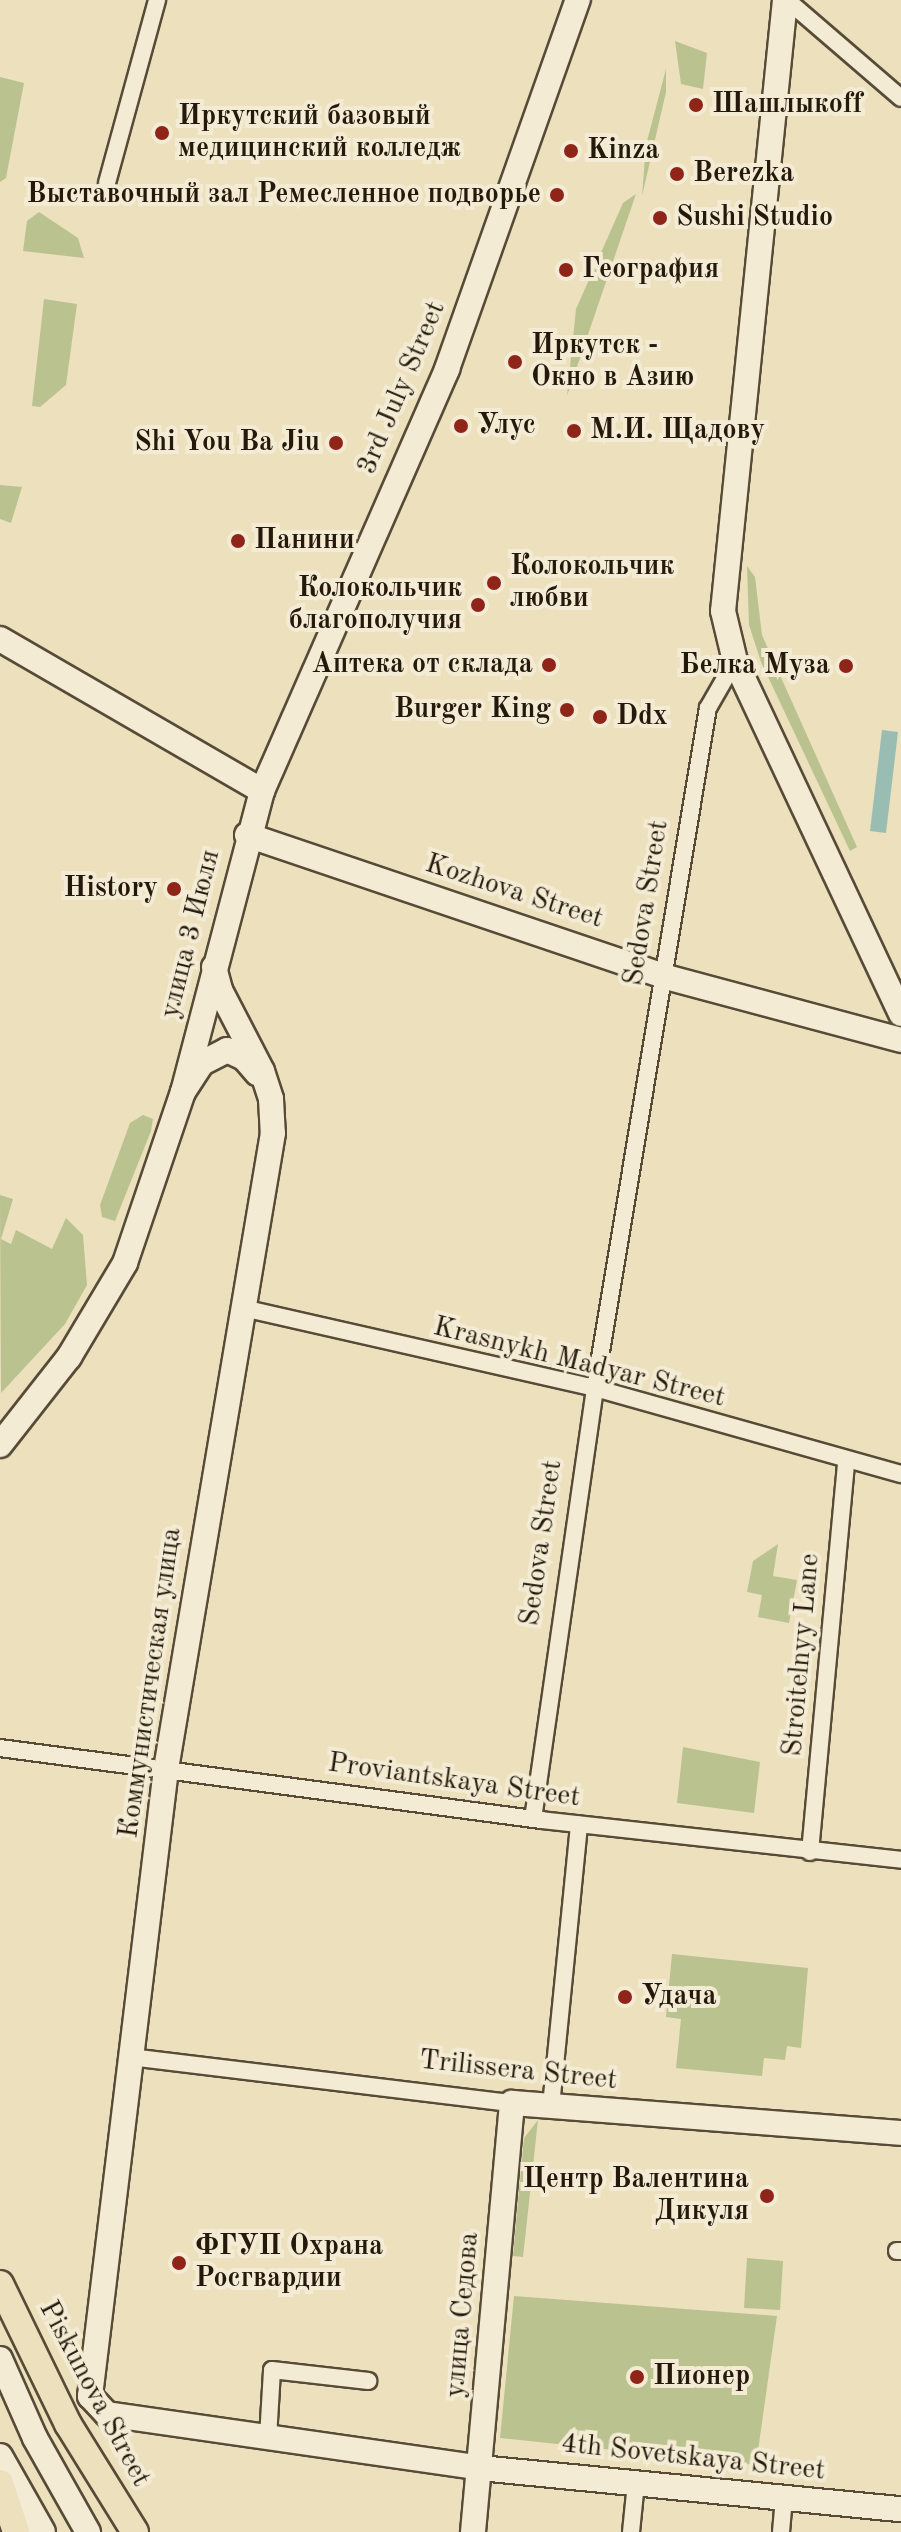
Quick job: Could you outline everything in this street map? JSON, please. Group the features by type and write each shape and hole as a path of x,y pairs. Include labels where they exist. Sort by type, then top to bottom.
{"main road":[{"name":"3rd July Street","path":"262,791 447,369 578,0"},
{"path":"786,0 723,611 735,661 901,1014"},
{"path":"0,639 262,791"},
{"name":"улица 3 Июля","path":"183,1092 247,835 262,791"},
{"name":"Kozhova Street","path":"247,835 666,977 901,1040"},
{"name":"Коммунистическая улица","path":"214,967 271,1099 273,1133 166,1769 90,2396 107,2414 268,2438"},
{"path":"0,1445 45,1389 125,1263 183,1092 205,1060 227,1050 250,1063 271,1099"},
{"path":"0,1420 45,1389"},
{"name":"Trilissera Street","path":"512,2103 901,2133"},
{"name":"улица Седова","path":"473,2532 512,2103"},
{"name":"Piskunova Street","path":"0,2284 68,2424 135,2532"},
{"path":"0,2359 35,2438 88,2532"},
{"name":"4th Sovetskaya Street","path":"268,2438 480,2468 901,2509"},
{"path":"0,2456 43,2532"},
{"path":"0,2483 16,2532"}],"street":[{"path":"107,183 157,0"},
{"path":"786,0 901,98"},
{"name":"Sedova Street","path":"533,1819 595,1388 666,977 708,708 735,661"},
{"name":"Krasnykh Madyar Street","path":"243,1308 595,1388 846,1462 901,1474"},
{"name":"Stroitelnyy Lane","path":"810,1852 846,1462"},
{"name":"Proviantskaya Street","path":"0,1748 533,1819 901,1860"},
{"path":"551,2106 579,1824"},
{"name":"Trilissera Street","path":"130,2057 512,2103"},
{"path":"268,2438 272,2370 368,2381"},
{"path":"631,2532 636,2483"},
{"path":"781,2532 784,2497"}],"green space":[{"path":"675,41 707,53 703,89 681,84"},
{"path":"666,69 666,92 642,196 646,145"},
{"path":"0,77 24,83 6,178 0,182"},
{"path":"636,194 567,396 576,309 623,203"},
{"path":"39,212 78,238 84,258 23,251 27,221"},
{"path":"44,299 77,304 66,385 40,407 32,406"},
{"path":"0,485 22,487 11,523 0,519"},
{"path":"747,566 755,577 762,635 857,847 850,851 761,662 749,625"},
{"path":"143,1115 153,1119 151,1131 115,1221 102,1217 100,1205 130,1123"},
{"path":"0,1195 13,1199 1,1239 11,1244 16,1230 52,1249 66,1218 83,1235 87,1285 65,1324 1,1393"},
{"path":"778,1544 773,1576 797,1580 789,1623 758,1617 762,1595 747,1592 753,1561"},
{"path":"683,1747 760,1762 754,1813 677,1803"},
{"path":"672,1954 808,1968 801,2048 787,2046 785,2060 764,2058 762,2076 676,2068 681,2019 666,2017"},
{"path":"538,2120 523,2257 513,2256 524,2138"},
{"path":"747,2258 783,2261 780,2310 744,2308"},
{"name":"Пионер","path":"514,2296 777,2316 756,2465 500,2438"}],"water":[{"path":"882,730 898,732 886,833 870,831"}],"place":[{"name":"Шашлыкoff","path":"696,105"},
{"name":"Иркутский базовый медицинский колледж","path":"162,133"},
{"name":"Kinza","path":"571,151"},
{"name":"Berezka","path":"677,174"},
{"name":"Выставочный зал Ремесленное подворье","path":"557,195"},
{"name":"Sushi Studio","path":"660,218"},
{"name":"География","path":"566,270"},
{"name":"Иркутск - Окно в Азию","path":"515,362"},
{"name":"Улус","path":"461,426"},
{"name":"М.И. Щадову","path":"574,431"},
{"name":"Shi You Ba Jiu","path":"336,443"},
{"name":"Панини","path":"238,541"},
{"name":"Колокольчик любви","path":"494,583"},
{"name":"Колокольчик благополучия","path":"478,605"},
{"name":"Аптека от склада","path":"549,665"},
{"name":"Белка Муза","path":"846,666"},
{"name":"Burger King","path":"567,710"},
{"name":"Ddx","path":"600,717"},
{"name":"History","path":"174,889"},
{"name":"Удача","path":"625,1997"},
{"name":"Центр Валентина Дикуля","path":"767,2196"},
{"name":"ФГУП Охрана Росгвардии","path":"179,2263"},
{"name":"Пионер","path":"637,2377"}]}
